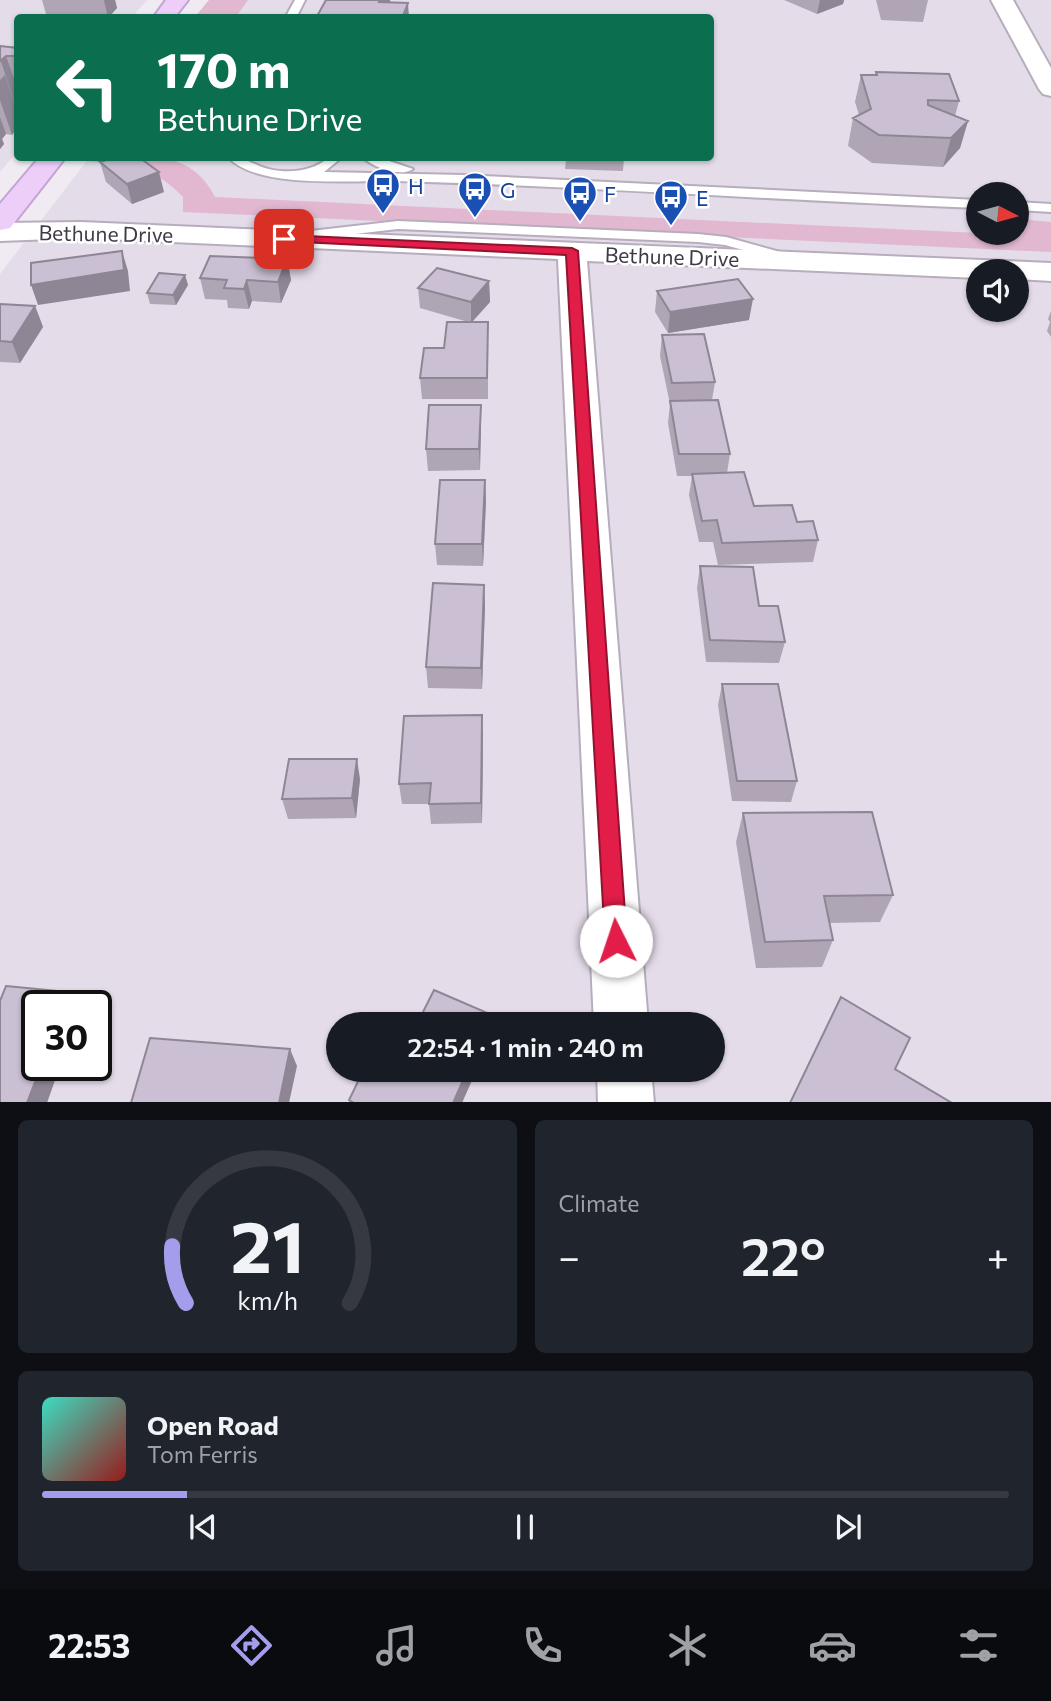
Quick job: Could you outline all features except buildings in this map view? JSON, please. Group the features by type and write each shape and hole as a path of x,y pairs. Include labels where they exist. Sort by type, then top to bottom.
{"street":[{"path":"166,14 177,0"},
{"path":"1002,0 1048,77"},
{"path":"0,222 50,161"},
{"name":"Bethune Drive","path":"0,232 81,230 1051,272"},
{"path":"572,251 620,1012"},
{"path":"625,1082 626,1102"}],"lane":[{"path":"241,161 253,169 293,175 334,186 677,200 722,190"},
{"path":"293,175 325,167 332,161"},
{"path":"377,161 391,167 463,179"},
{"path":"293,175 463,179 966,203"},
{"path":"1029,207 1051,208"},
{"path":"284,239 363,227 398,225 698,237 726,241 797,261"}],"shaded area":[{"path":"0,0 147,0 135,14 14,14 14,156 0,172"},
{"path":"209,0 1051,0 1051,1102 0,1102 0,274 87,161 714,161 714,14 197,14"},
{"path":"209,0 248,0 238,14 197,14"},
{"path":"86,161 177,162 204,180 215,197 966,232 966,245 1029,245 1029,220 1051,222 1051,252 183,212 183,197 172,187 150,173 127,166"}],"place":[{"name":"H","path":"383,215"},
{"name":"G","path":"475,219"},
{"name":"F","path":"580,223"},
{"name":"E","path":"671,227"}],"route":[{"path":"284,239 572,251 616,941"}]}
